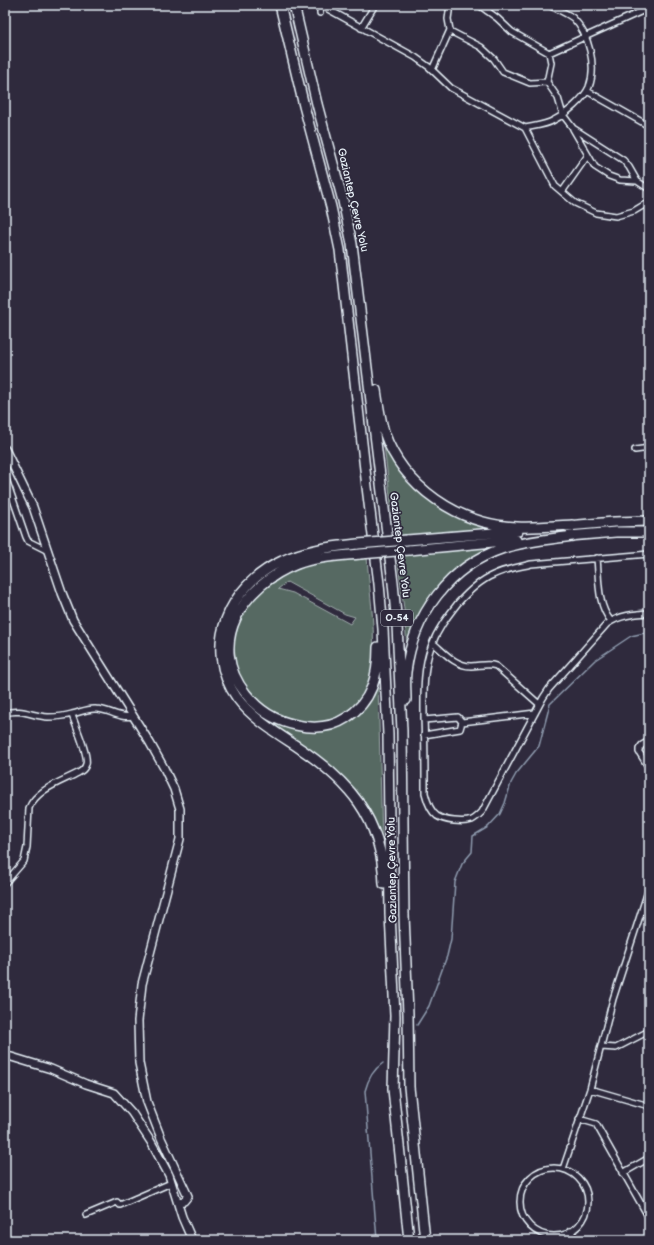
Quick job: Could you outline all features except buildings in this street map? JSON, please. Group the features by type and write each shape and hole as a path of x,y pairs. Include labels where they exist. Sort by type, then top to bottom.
{"highway":[{"name":"Gaziantep Çevre Yolu","path":"280,5 304,106 331,207 340,250 372,529 380,584 388,735 390,914 395,1016 393,1089 409,1240"},
{"name":"Gaziantep Çevre Yolu","path":"294,5 317,104 343,201 352,244 394,590 402,731 404,915 409,1087 425,1240"},
{"path":"366,359 375,385 380,415 391,447 398,461 423,489 450,508 465,515 493,524 517,527 572,526"},
{"path":"390,914 384,894 384,878 380,850 372,826 362,807 347,786 334,773 269,728 245,708 233,692 226,679 221,662 220,640 231,608 238,596 259,576 281,561 305,552 358,544 614,522 649,521"},
{"path":"380,584 377,671 368,696 361,706 342,721 322,727 299,726 275,719 250,700 239,684 230,660 229,650 231,631 240,609 248,598 265,582 286,568 299,563 314,560 360,554 573,536 649,532"},
{"path":"402,731 406,706 406,672 412,644 431,602 445,585 463,570 492,553 520,544 573,536"}],"street":[{"path":"320,5 320,13"},
{"path":"324,5 326,8 415,57 432,70 451,88 525,128 555,186 575,203 596,214 616,216 634,211 649,202"},
{"path":"361,28 376,5"},
{"path":"432,70 450,31 448,19 450,5"},
{"path":"479,5 505,24 512,32 549,53 551,63 547,82 558,98 563,115 573,128 595,168 620,180 637,181"},
{"path":"487,11 491,5"},
{"path":"525,128 553,121 563,115 584,96 589,86 592,62 586,37 573,18 549,5"},
{"path":"549,53 649,8"},
{"path":"450,31 481,47 494,59 503,72 530,83 547,82"},
{"path":"587,91 649,126"},
{"path":"573,128 623,160 637,181 649,189"},
{"path":"562,192 588,155"},
{"path":"635,450 649,448"},
{"path":"5,450 33,507 62,593 73,620 164,768 174,789 180,809 180,839 142,984 138,1021 139,1063 147,1102 161,1138 188,1196 184,1201 178,1202"},
{"path":"5,476 28,541 48,551"},
{"path":"649,554 532,564 494,574 479,583 464,596 443,622 433,643 426,670 424,698 425,793 430,805 437,815 444,819 462,821 470,821 476,818 482,812 539,704 549,689 602,629 611,621 624,616 649,613"},
{"path":"597,558 602,604 611,621"},
{"path":"433,643 454,661 463,665 496,666 539,704"},
{"path":"5,713 17,710 49,717 72,715 88,709 98,709 119,716 132,716"},
{"path":"424,720 458,718 462,722 535,713"},
{"path":"5,883 24,861 27,847 29,808 31,804 42,793 83,770 87,763 87,756 72,715"},
{"path":"424,734 460,729 462,722"},
{"path":"649,741 642,745 639,749 639,752 649,768"},
{"path":"563,1169 590,1089 613,999 649,888"},
{"path":"601,1047 616,1048 649,1031"},
{"path":"5,1055 51,1068 86,1084 114,1093 132,1113 151,1142 169,1175 186,1227 192,1240"},
{"path":"590,1089 649,1106"},
{"path":"579,1119 596,1124 649,1218"},
{"path":"623,1173 649,1158"},
{"path":"552,1168 563,1169 580,1179 585,1188 588,1198 584,1217 578,1225 570,1231 544,1237 535,1230 522,1213 520,1203 522,1192 526,1183 542,1170 552,1168"},
{"path":"86,1215 117,1202 120,1205 171,1182"},
{"path":"570,1231 577,1240"}],"green space":[{"path":"383,437 417,488 499,528 395,537"},
{"path":"503,544 458,568 407,648 397,555"},
{"path":"367,557 372,605 373,663 370,678 364,694 354,706 343,715 330,720 315,723 300,722 285,717 259,703 241,680 235,662 234,645 237,627 245,611 256,596 270,583 296,568 336,559","holes":["287,582 345,614 355,617 350,624 293,593 278,589"]},
{"path":"378,681 382,844 354,790 344,778 332,767 256,713 268,721 269,718 338,726"}],"waterway":[{"path":"417,1025 429,1006 447,956 451,939 455,882 462,864 472,852 473,836 488,827 500,814 511,783 516,774 539,746 550,704 595,660 631,636 649,632"},
{"path":"377,1240 365,1091 372,1075 383,1063"}]}
